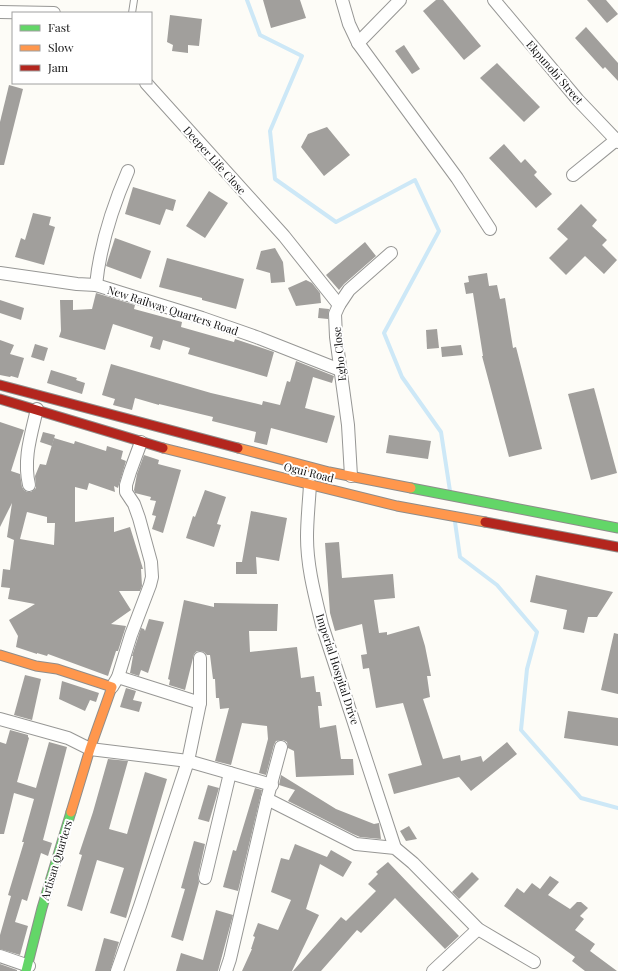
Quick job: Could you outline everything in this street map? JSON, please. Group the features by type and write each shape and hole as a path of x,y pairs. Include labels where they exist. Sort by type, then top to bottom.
{"main road":[{"name":"Ogui Road","path":"0,385 279,459 351,476 618,528"},
{"name":"Ogui Road","path":"0,399 37,409 141,442 397,506 618,547"},
{"path":"275,476 279,459"},
{"path":"560,536 561,517"},
{"path":"0,656 36,666 57,668 115,682"},
{"name":"Artisan Quarters","path":"28,968 42,908 90,749 115,682"}],"street":[{"path":"342,0 358,43 457,178 490,229"},
{"path":"358,43 400,0"},
{"name":"Ekpunobi Street","path":"494,0 578,100 617,141"},
{"path":"0,12 12,12"},
{"name":"Deeper Life Close","path":"147,84 284,236 339,305"},
{"path":"573,175 617,141"},
{"path":"96,284 98,261 112,212 128,171"},
{"name":"Egbo Close","path":"351,476 348,425 336,336 335,314 349,290 391,253"},
{"name":"New Railway Quarters Road","path":"0,273 77,284 96,284 259,338 340,370"},
{"path":"29,485 27,457 37,409"},
{"path":"141,442 126,485 126,492 134,504 139,518 151,562 152,576 115,682 200,703"},
{"name":"Imperial Hospital Drive","path":"310,485 307,538 310,566 322,625 395,848"},
{"path":"117,971 188,761 200,703 200,658"},
{"path":"0,719 68,738 90,749 188,761 272,785"},
{"path":"226,971 281,747"},
{"path":"205,878 230,773"},
{"path":"267,799 356,844 395,848 413,863 478,928 534,962"},
{"path":"433,971 478,928"},
{"path":"0,956 28,968"}],"lane":[{"path":"132,12 134,0"}],"building":[{"path":"263,0 300,0 306,18 271,28"},
{"path":"436,0 443,0 481,46 464,60 423,11"},
{"path":"587,0 606,0 618,14 607,23"},
{"path":"170,15 202,19 199,46 188,45 188,53 172,51 173,45 167,42"},
{"path":"586,27 618,63 618,81 605,67 603,69 575,38"},
{"path":"404,45 420,69 412,74 395,51"},
{"path":"497,63 540,107 524,122 480,78"},
{"path":"9,85 23,89 4,165 0,165 0,122"},
{"path":"327,127 350,155 324,176 301,147 308,134"},
{"path":"504,144 521,163 525,159 537,172 534,175 552,194 536,208 489,158"},
{"path":"133,187 176,200 173,211 166,209 160,225 125,214"},
{"path":"209,191 228,203 205,238 186,226"},
{"path":"581,204 597,220 592,226 607,240 602,245 617,260 604,274 585,256 566,275 549,258 568,239 557,229"},
{"path":"33,213 51,217 49,225 55,227 44,265 15,257 21,238 25,240"},
{"path":"115,238 151,251 141,279 106,266"},
{"path":"365,242 376,256 339,290 326,275"},
{"path":"275,248 283,262 285,282 271,283 270,273 256,269 261,251"},
{"path":"167,258 244,279 236,309 202,300 202,298 159,287"},
{"path":"487,273 489,286 497,285 500,299 505,298 513,348 516,347 542,449 509,457 482,356 473,293 466,294 464,283 469,282 468,276"},
{"path":"306,280 312,283 320,293 321,303 296,306 288,288"},
{"path":"96,293 135,305 134,309 182,322 181,327 234,342 235,339 274,352 267,377 188,354 190,348 163,340 160,350 150,347 153,337 113,324 105,350 59,337 61,331 60,300 73,300 73,310 92,309"},
{"path":"0,300 24,308 21,320 0,313"},
{"path":"319,308 329,309 328,319 318,318"},
{"path":"437,329 439,348 427,349 426,330"},
{"path":"0,340 14,345 10,354 24,358 18,378 0,375"},
{"path":"35,344 48,348 44,361 31,357"},
{"path":"461,345 463,355 442,357 441,347"},
{"path":"296,361 334,376 332,383 313,377 305,408 335,416 327,443 271,428 267,445 254,442 256,432 212,421 213,417 135,398 132,410 113,405 115,399 102,395 111,364 211,393 262,405 263,401 280,405 287,381 290,382"},
{"path":"51,370 77,378 76,380 85,383 82,394 47,383"},
{"path":"594,388 617,473 591,480 568,394"},
{"path":"0,422 24,430 11,471 20,474 22,487 27,492 31,492 36,488 35,476 40,464 46,465 54,438 74,444 75,441 106,451 107,446 123,451 121,459 126,461 118,488 114,486 115,492 89,483 87,490 75,487 75,522 114,517 114,532 130,527 143,569 141,569 142,586 140,591 119,591 131,610 111,624 126,626 108,676 48,654 47,656 37,654 16,647 18,636 9,620 35,604 8,599 10,588 1,587 3,569 10,570 14,540 7,537 12,503 0,527","holes":["27,512 47,517 47,523 55,523 54,545 20,539"]},
{"path":"43,432 55,435 52,446 40,442"},
{"path":"389,435 431,441 428,459 386,453"},
{"path":"144,455 159,460 158,464 181,470 163,533 152,529 156,516 152,515 156,501 150,500 151,497 135,493 134,490 137,474"},
{"path":"205,490 226,497 217,524 221,525 214,547 186,538 193,516 195,517"},
{"path":"251,511 287,518 279,561 256,557 257,574 236,574 236,562 242,562"},
{"path":"339,542 342,578 393,574 395,598 374,600 379,633 387,632 387,635 419,626 431,676 427,676 430,697 423,699 443,759 460,755 461,761 481,756 483,762 507,742 517,754 471,791 459,777 394,794 388,774 422,765 403,703 376,708 369,668 363,669 361,655 367,654 362,624 335,631 330,613 325,543"},
{"path":"536,575 613,592 597,617 588,617 584,633 563,629 567,610 530,602"},
{"path":"184,600 214,607 214,603 278,604 277,631 249,631 250,652 297,647 301,678 314,676 316,692 320,692 322,706 318,706 320,728 336,725 341,759 353,759 354,775 296,777 294,751 288,748 287,742 283,740 276,741 274,745 266,775 259,773 268,739 267,726 242,723 231,765 215,761 229,708 220,709 219,698 216,698 215,679 213,679 210,655 200,651 197,651 194,654 185,690 169,685 170,680 168,679"},
{"path":"149,619 164,622 148,673 141,670 139,676 130,673 132,656 141,628 145,631"},
{"path":"614,633 618,634 618,694 601,690"},
{"path":"25,675 41,679 32,720 14,715"},
{"path":"62,681 99,693 96,702 90,700 85,711 59,699"},
{"path":"126,688 136,691 133,700 142,702 139,712 120,707"},
{"path":"568,711 618,718 618,746 564,738"},
{"path":"10,730 28,735 29,738 17,782 36,788 49,742 67,747 43,840 52,843 48,856 41,853 27,901 22,899 15,922 28,926 20,955 0,949 0,935 11,896 8,895 24,842 22,842 34,799 14,793 4,834 0,834 0,742 6,744"},
{"path":"108,759 128,761 109,829 127,834 145,772 167,779 126,918 110,913 124,868 97,860 82,911 67,906 82,855 79,854"},
{"path":"281,775 336,809 374,824 379,823 381,839 360,837 288,801 295,790 279,785"},
{"path":"208,785 219,788 209,822 198,819"},
{"path":"255,788 262,790 238,891 223,887 233,850 236,851"},
{"path":"409,826 417,839 406,841 400,831"},
{"path":"194,841 205,844 198,876 199,883 183,941 171,937 185,889 181,888"},
{"path":"295,844 327,857 331,850 352,862 343,877 320,864 306,909 319,915 292,971 242,971 252,949 255,937 253,936 258,923 278,930 291,900 271,892 281,858 289,860"},
{"path":"388,862 459,936 445,949 395,898 361,933 357,930 321,971 293,971 341,917 346,921 376,891 368,884 378,874 376,872"},
{"path":"472,872 479,879 459,899 452,892"},
{"path":"550,876 559,882 548,895 570,909 577,902 581,902 588,908 580,916 584,919 575,930 595,944 590,951 617,971 585,971 572,961 575,957 504,906 517,888 524,893 532,883 540,889"},
{"path":"216,910 233,915 218,971 176,971 181,953 203,960"},
{"path":"104,938 119,942 110,971 95,971"},
{"path":"0,964 17,970 17,971 0,971"}],"waterway":[{"path":"247,0 260,35 302,56 270,131 275,179 336,222 415,180 439,231 384,333 402,377 441,432 450,491"},
{"path":"455,522 460,557 497,585 537,632 527,669 521,730 581,798 618,808"}],"traffic: fast":[{"path":"411,488 618,528"},
{"path":"26,971 42,908 71,812"}],"traffic: slow":[{"path":"163,448 397,506 485,522"},
{"path":"238,448 329,472 411,488"},
{"path":"0,655 36,666 57,669 112,687 90,749 71,812"}],"traffic: jam":[{"path":"0,385 238,448"},
{"path":"0,399 163,448"},
{"path":"485,522 618,547"}]}
